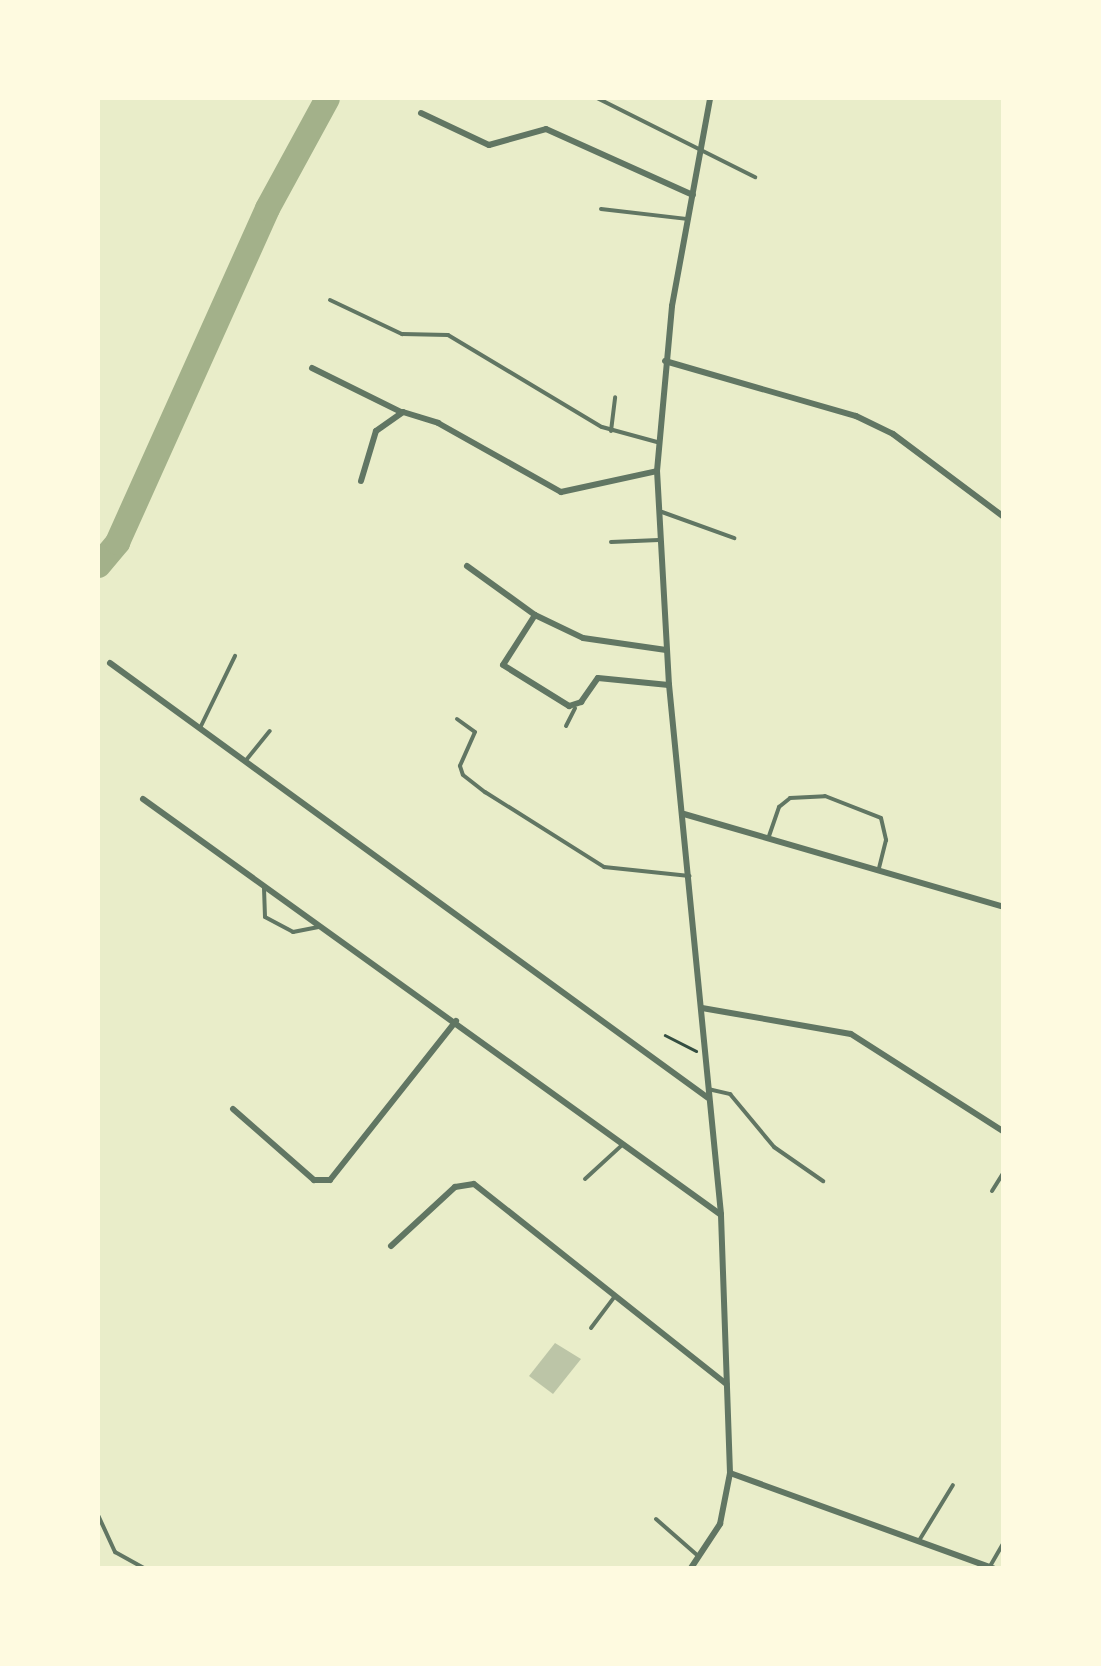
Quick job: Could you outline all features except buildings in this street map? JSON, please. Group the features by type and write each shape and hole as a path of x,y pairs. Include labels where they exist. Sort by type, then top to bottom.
{"street":[{"path":"691,1568 720,1524 730,1473 721,1214 669,686 657,472 665,361 710,98"},
{"path":"421,113 478,144 546,128 693,195"},
{"path":"665,361 856,416 917,450 1004,516"},
{"path":"312,368 402,412 438,423 561,492 657,472"},
{"path":"361,481 376,431 402,412"},
{"path":"467,566 535,615 583,638 666,650"},
{"path":"535,615 504,665 576,708 598,678 669,686"},
{"path":"110,663 202,726 709,1098"},
{"path":"143,799 721,1214"},
{"path":"684,814 1004,907"},
{"path":"702,1008 851,1034 1004,1132"},
{"path":"233,1109 314,1180 330,1180 456,1021"},
{"path":"390,1246 455,1187 474,1184 727,1384"},
{"path":"730,1473 991,1568"}],"lane":[{"path":"597,98 755,177"},
{"path":"601,209 688,219"},
{"path":"330,300 402,334 448,334 611,431 658,442"},
{"path":"611,431 615,397"},
{"path":"658,511 734,538"},
{"path":"611,542 658,540"},
{"path":"202,726 236,656"},
{"path":"566,726 576,708"},
{"path":"458,720 474,732 460,766 464,775 586,860 690,876"},
{"path":"246,759 270,731"},
{"path":"768,839 790,798 825,796 882,818 886,840 878,871"},
{"path":"265,884 260,899 265,917 304,934 323,925"},
{"path":"708,1089 730,1094 774,1147 823,1181"},
{"path":"586,1179 624,1142"},
{"path":"992,1190 1004,1172"},
{"path":"591,1328 614,1298"},
{"path":"918,1543 953,1484"},
{"path":"98,1515 115,1552 144,1568"},
{"path":"656,1519 700,1558"},
{"path":"991,1568 1004,1542"}],"path":[{"path":"665,1035 706,1056"}],"waterway":[{"path":"98,565 117,542 267,208 327,98"}]}
